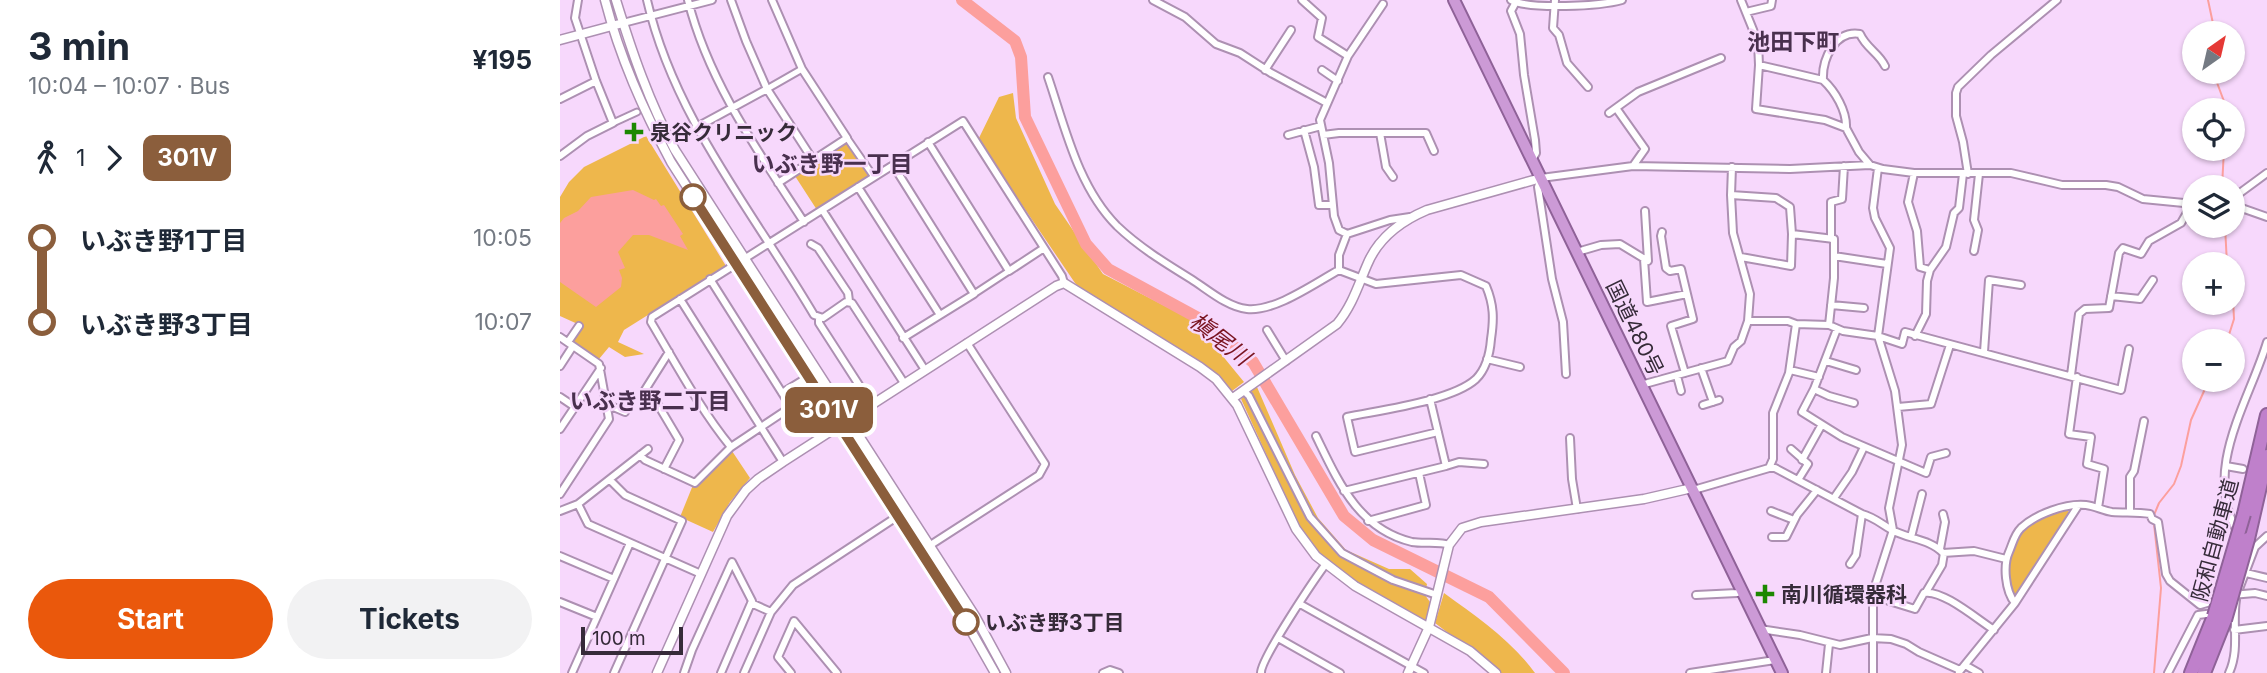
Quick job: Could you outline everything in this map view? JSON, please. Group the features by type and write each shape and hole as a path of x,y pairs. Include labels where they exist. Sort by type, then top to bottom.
{"highway":[{"name":"国道480号","path":"1454,0 1782,673"},
{"name":"阪和自動車道","path":"2192,673 2227,622 2244,514 2267,415"},
{"name":"阪和自動車道","path":"2204,673 2227,622 2252,543 2267,456"}],"street":[{"path":"605,0 626,71 671,162 966,622 995,673"},
{"path":"616,0 637,68 658,118 692,178 975,616 1006,673"},
{"path":"647,0 650,16 674,81 697,127 859,385"},
{"path":"560,40 689,3 712,0"},
{"path":"731,0 767,89 813,160"},
{"path":"772,0 802,69 874,177"},
{"path":"1153,0 1185,17 1216,44 1240,53 1265,70 1327,103"},
{"path":"1302,0 1322,18 1318,37 1348,56"},
{"path":"1532,159 1536,153 1535,140 1520,34 1511,11 1514,1 1599,5 1622,0"},
{"path":"1741,0 1758,42 1756,109 1825,120 1846,128"},
{"path":"1746,12 1771,6 1772,0"},
{"path":"1915,335 1926,314 1930,271 1948,243 1954,213 1959,208 1965,174 1963,142 1956,116 1958,87 2057,0"},
{"path":"1383,1 1348,56 1320,120 1329,163 1333,205 1339,230 1347,234 1541,178 1633,166 1790,169 1870,164"},
{"path":"1554,2 1553,28 1559,35 1564,58 1588,86"},
{"path":"689,3 709,62 732,107 804,222"},
{"path":"575,4 575,18 580,34 613,123"},
{"path":"1265,70 1290,30"},
{"path":"1885,65 1867,47 1860,34 1849,34 1829,49 1823,72 1823,80 1841,105 1847,122 1846,128 1859,152 1878,168 1914,173 2011,173 2062,186 2118,187 2143,199 2182,203"},
{"path":"1633,166 1645,149 1612,111 1638,92 1721,58"},
{"path":"1759,65 1823,80"},
{"path":"678,138 802,69"},
{"path":"1322,70 1338,81"},
{"path":"1048,77 1082,174 1098,202 1116,225 1163,261 1229,303 1246,309 1261,308 1283,300 1339,270"},
{"path":"560,99 596,81"},
{"path":"560,156 587,136 637,112"},
{"path":"731,447 715,427 650,322 652,317 963,121 1064,283 1200,367 1216,379 1233,398 1296,529 1325,565 1355,586 1470,650 1496,673"},
{"path":"1288,135 1321,125"},
{"path":"1304,130 1314,167 1319,205 1333,205"},
{"path":"1323,135 1339,132 1426,134 1434,151"},
{"path":"1380,133 1386,167 1393,177"},
{"path":"778,183 847,138"},
{"path":"928,142 1009,271"},
{"path":"893,165 974,293"},
{"path":"1831,239 1831,202 1842,199 1844,166"},
{"path":"1641,385 1728,361 1734,347 1741,341 1748,321 1750,294 1733,233 1732,167"},
{"path":"1873,673 1873,596 1892,530 1889,508 1902,445 1898,407 1878,336 1890,248 1877,224 1873,208 1878,168"},
{"path":"1914,173 1908,202 1909,211 1917,232 1920,267 1930,271"},
{"path":"2245,189 2267,173"},
{"path":"1974,251 1978,230 1974,220 1979,174"},
{"path":"1541,178 1538,187 1552,279 1563,322 1566,374"},
{"path":"858,187 940,315"},
{"path":"1731,195 1776,198 1790,207 1791,266 1741,257"},
{"path":"2245,209 2267,217"},
{"path":"823,211 925,370"},
{"path":"1645,211 1650,226 1646,260 1647,302 1687,294"},
{"path":"1233,398 1337,324 1349,309 1368,262 1381,242 1410,217"},
{"path":"2098,508 2104,469 2087,464 2091,437 2069,434 2079,314 2085,309 2109,308 2119,253 2123,248 2141,254 2148,241 2182,221"},
{"path":"1662,232 1666,246 1666,268 1670,271 1684,269 1693,319 1671,326 1685,373"},
{"path":"1339,270 1339,256 1347,234"},
{"path":"1792,234 1834,239 1829,324"},
{"path":"1577,252 1611,243 1625,243 1646,260 1650,271"},
{"path":"811,244 818,247 848,293 849,301 861,315 904,383"},
{"path":"903,338 1044,248"},
{"path":"1834,256 1887,264"},
{"path":"1339,270 1376,284 1461,275 1486,286 1492,300 1494,318 1487,359 1475,380 1447,394 1347,417 1355,452 1438,432"},
{"path":"640,455 695,482 731,447 791,407 710,279"},
{"path":"1984,352 1989,280 2021,285"},
{"path":"2111,296 2140,299 2153,280"},
{"path":"657,673 735,504 758,479 1064,283"},
{"path":"680,299 783,462"},
{"path":"819,318 849,301"},
{"path":"1831,305 1864,309"},
{"path":"1748,321 1829,324 1838,329 1878,336 1902,344 1905,332 2121,390 2129,349"},
{"path":"1769,468 1773,459 1773,413 1790,370 1796,324"},
{"path":"560,366 579,326"},
{"path":"1838,329 1802,412 1821,426 1898,463 1926,473 1931,457 1946,453"},
{"path":"1271,332 1284,363"},
{"path":"560,337 599,364 609,419 560,494"},
{"path":"2267,342 2239,412 2229,448 2223,492 2228,515 2243,542 2252,543 2267,536"},
{"path":"929,545 1039,475 1045,464 967,343"},
{"path":"1898,407 1931,404 1950,345"},
{"path":"664,469 679,440 657,403 645,390 669,352"},
{"path":"1487,359 1520,367"},
{"path":"1826,360 1856,370"},
{"path":"560,429 601,368"},
{"path":"1701,368 1716,401 1703,405"},
{"path":"1790,370 1819,377"},
{"path":"1676,376 1681,391"},
{"path":"782,393 808,377"},
{"path":"1814,388 1829,396 1854,403"},
{"path":"1245,390 1310,517 1342,553 1393,580 1437,593"},
{"path":"560,397 575,407"},
{"path":"1430,398 1446,466"},
{"path":"607,407 625,412"},
{"path":"2130,511 2130,477 2134,471 2144,421"},
{"path":"1802,460 1821,426"},
{"path":"1316,436 1325,447 1344,491 1368,521 1391,535 1412,542 1443,542 1448,547"},
{"path":"1570,438 1577,509"},
{"path":"1834,498 1852,472 1864,447"},
{"path":"560,511 578,504 648,449"},
{"path":"1791,449 1808,464 1798,480"},
{"path":"1344,491 1459,462 1479,462"},
{"path":"2226,466 2243,469"},
{"path":"1410,670 1429,627 1448,547 1462,528 1470,524 1697,489 1769,468 1783,471 1862,514 1875,517 1892,530 1942,551 1974,551 2006,559"},
{"path":"1368,521 1426,505 1419,473"},
{"path":"610,480 625,495 682,521 614,673"},
{"path":"1772,537 1786,537 1794,520 1817,490"},
{"path":"1911,537 1922,494"},
{"path":"578,504 588,524 701,574"},
{"path":"2015,603 2010,597 2006,559 2022,527 2055,510 2085,505 2115,512 2150,514 2155,521 2170,582 2200,605 2237,594 2255,593 2267,596"},
{"path":"1961,669 2015,603 2077,506"},
{"path":"1771,511 1794,520"},
{"path":"1850,564 1856,555 1862,514"},
{"path":"1873,596 1915,609 1941,565 1945,522 1943,514"},
{"path":"744,673 771,612 783,594 802,577 898,516"},
{"path":"572,673 630,543"},
{"path":"2229,673 2236,656 2227,622 2246,573 2252,543"},
{"path":"684,673 735,554"},
{"path":"560,556 614,579"},
{"path":"722,673 752,601 732,562"},
{"path":"1261,673 1262,666 1278,638 1325,565"},
{"path":"2246,573 2267,578"},
{"path":"1696,595 1708,598 1742,591"},
{"path":"1926,592 1950,600 1994,630"},
{"path":"560,602 597,617"},
{"path":"751,603 771,612"},
{"path":"1300,604 1410,670 1424,673"},
{"path":"2168,673 2198,615 2209,612 2227,622 2267,626"},
{"path":"791,673 778,657 794,621 837,673"},
{"path":"1760,629 1840,645 1872,638 1891,639 1906,643 1919,652 1961,669 1979,673"},
{"path":"1278,638 1340,673"},
{"path":"1826,673 1829,644"},
{"path":"1690,673 1739,663 1775,660"},
{"path":"1103,673 1110,670 1119,673"}],"shaded area":[{"path":"1013,93 1016,118 1055,204 1103,274 1194,321 1244,382 1232,391 1201,365 1085,294 1075,283 978,140 999,97"},
{"path":"646,136 726,266 624,330 618,342 644,354 625,357 609,347 599,359 573,341 582,326 560,316 560,197 569,182 584,167"},
{"path":"847,141 871,176 817,210 795,176"},
{"path":"633,190 656,199 661,206 664,205 683,234 680,236 688,250 649,235 633,235 618,252 625,268 619,270 621,287 596,307 560,282 560,223 578,211 591,197"},
{"path":"1257,387 1295,475 1318,518 1346,550 1389,569 1410,569 1427,584 1425,595 1430,602 1426,621 1356,583 1327,562 1303,535 1241,399"},
{"path":"732,451 750,478 730,502 713,532 680,517 693,485 696,486"},
{"path":"2068,510 2069,513 2016,594 2013,593 2009,564 2017,540 2038,521"},
{"path":"1444,593 1504,640 1535,673 1501,673 1435,623"}],"waterway":[{"name":"槇尾川","path":"962,0 1015,41 1021,57 1025,117 1086,244 1108,269 1200,319 1253,362 1344,516 1373,540 1489,597 1564,673"},
{"path":"2208,0 2212,21"},
{"path":"2218,84 2223,98"},
{"path":"2223,161 2223,175"},
{"path":"2226,238 2226,252"},
{"path":"2231,329 2234,315"},
{"path":"2154,515 2159,503 2174,484 2181,466 2191,420 2204,392"},
{"path":"2154,524 2161,588 2154,673"}],"bus line":[{"name":"301V","path":"693,197 966,622"}],"place":[{"name":"泉谷クリニック","path":"634,132"},
{"name":"南川循環器科","path":"1765,594"},
{"name":"いぶき野3丁目","path":"966,622"}],"district":[{"name":"池田下町","path":"1793,42"},
{"name":"いぶき野一丁目","path":"832,164"},
{"name":"いぶき野二丁目","path":"650,401"}]}
